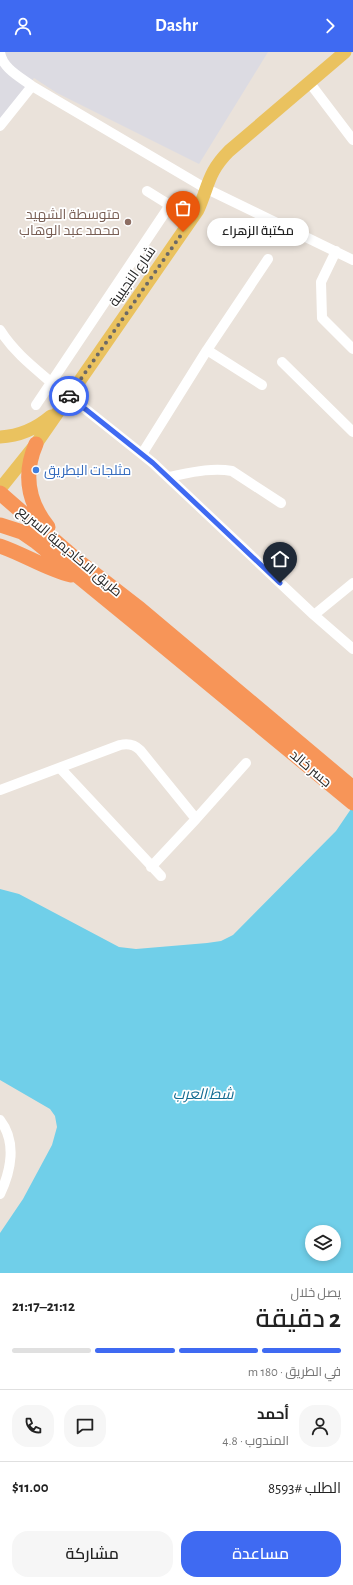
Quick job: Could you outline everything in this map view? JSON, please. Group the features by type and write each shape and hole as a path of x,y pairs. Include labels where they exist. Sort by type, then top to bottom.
{"highway":[{"path":"36,444 28,470 31,497 39,514 68,551"},
{"name":"طريق الاكاديمية السريع","path":"0,493 68,551 137,615"},
{"name":"طريق الاكاديمية السريع","path":"0,525 28,535 79,577 137,615"},
{"path":"0,546 53,570 79,577"},
{"path":"137,615 273,729"},
{"name":"جسر خالد","path":"273,729 353,788"},
{"name":"جسر خالد","path":"273,729 353,803"}],"main road":[{"name":"شارع النجيبية","path":"0,490 36,444 192,219 201,203 212,171 223,157 345,52"},
{"path":"0,437 19,434 38,426 47,420 67,399"}],"street":[{"path":"0,52 3,63 32,86 206,188 353,260"},
{"path":"309,82 353,140"},
{"path":"0,126 32,86"},
{"path":"147,191 192,219"},
{"path":"36,405 170,205"},
{"path":"336,251 321,282 322,318 353,349"},
{"path":"142,454 206,350 268,259"},
{"path":"2,336 24,360 52,382"},
{"path":"206,350 262,385"},
{"path":"282,362 353,432"},
{"path":"67,399 142,454 314,615 353,649"},
{"path":"168,477 211,470 223,469 232,471 281,503"},
{"path":"314,615 353,583"},
{"path":"0,790 126,744 131,744 140,750 196,819"},
{"path":"151,867 246,763"},
{"path":"60,768 161,876"},
{"path":"0,1120 7,1134 12,1157 6,1180 0,1194"}],"shaded area":[{"path":"0,52 268,52 199,164 57,93 34,78 0,122"}],"water":[{"name":"شط العرب","path":"353,806 353,1273 0,1273 0,1233 23,1199 52,1145 57,1127 55,1116 50,1109 0,1080 0,889 19,894 119,947 136,949 207,943 221,941 233,935 336,831"}],"way so far":[{"path":"69,396 183,232"}],"place":[{"name":"متوسطة الشهيد محمد عبد الوهاب","path":"128,222"},
{"name":"مكتبة الزهراء","path":"183,232"},
{"name":"مثلجات البطريق","path":"36,470"}],"route":[{"path":"69,396 153,463 280,583"}]}
